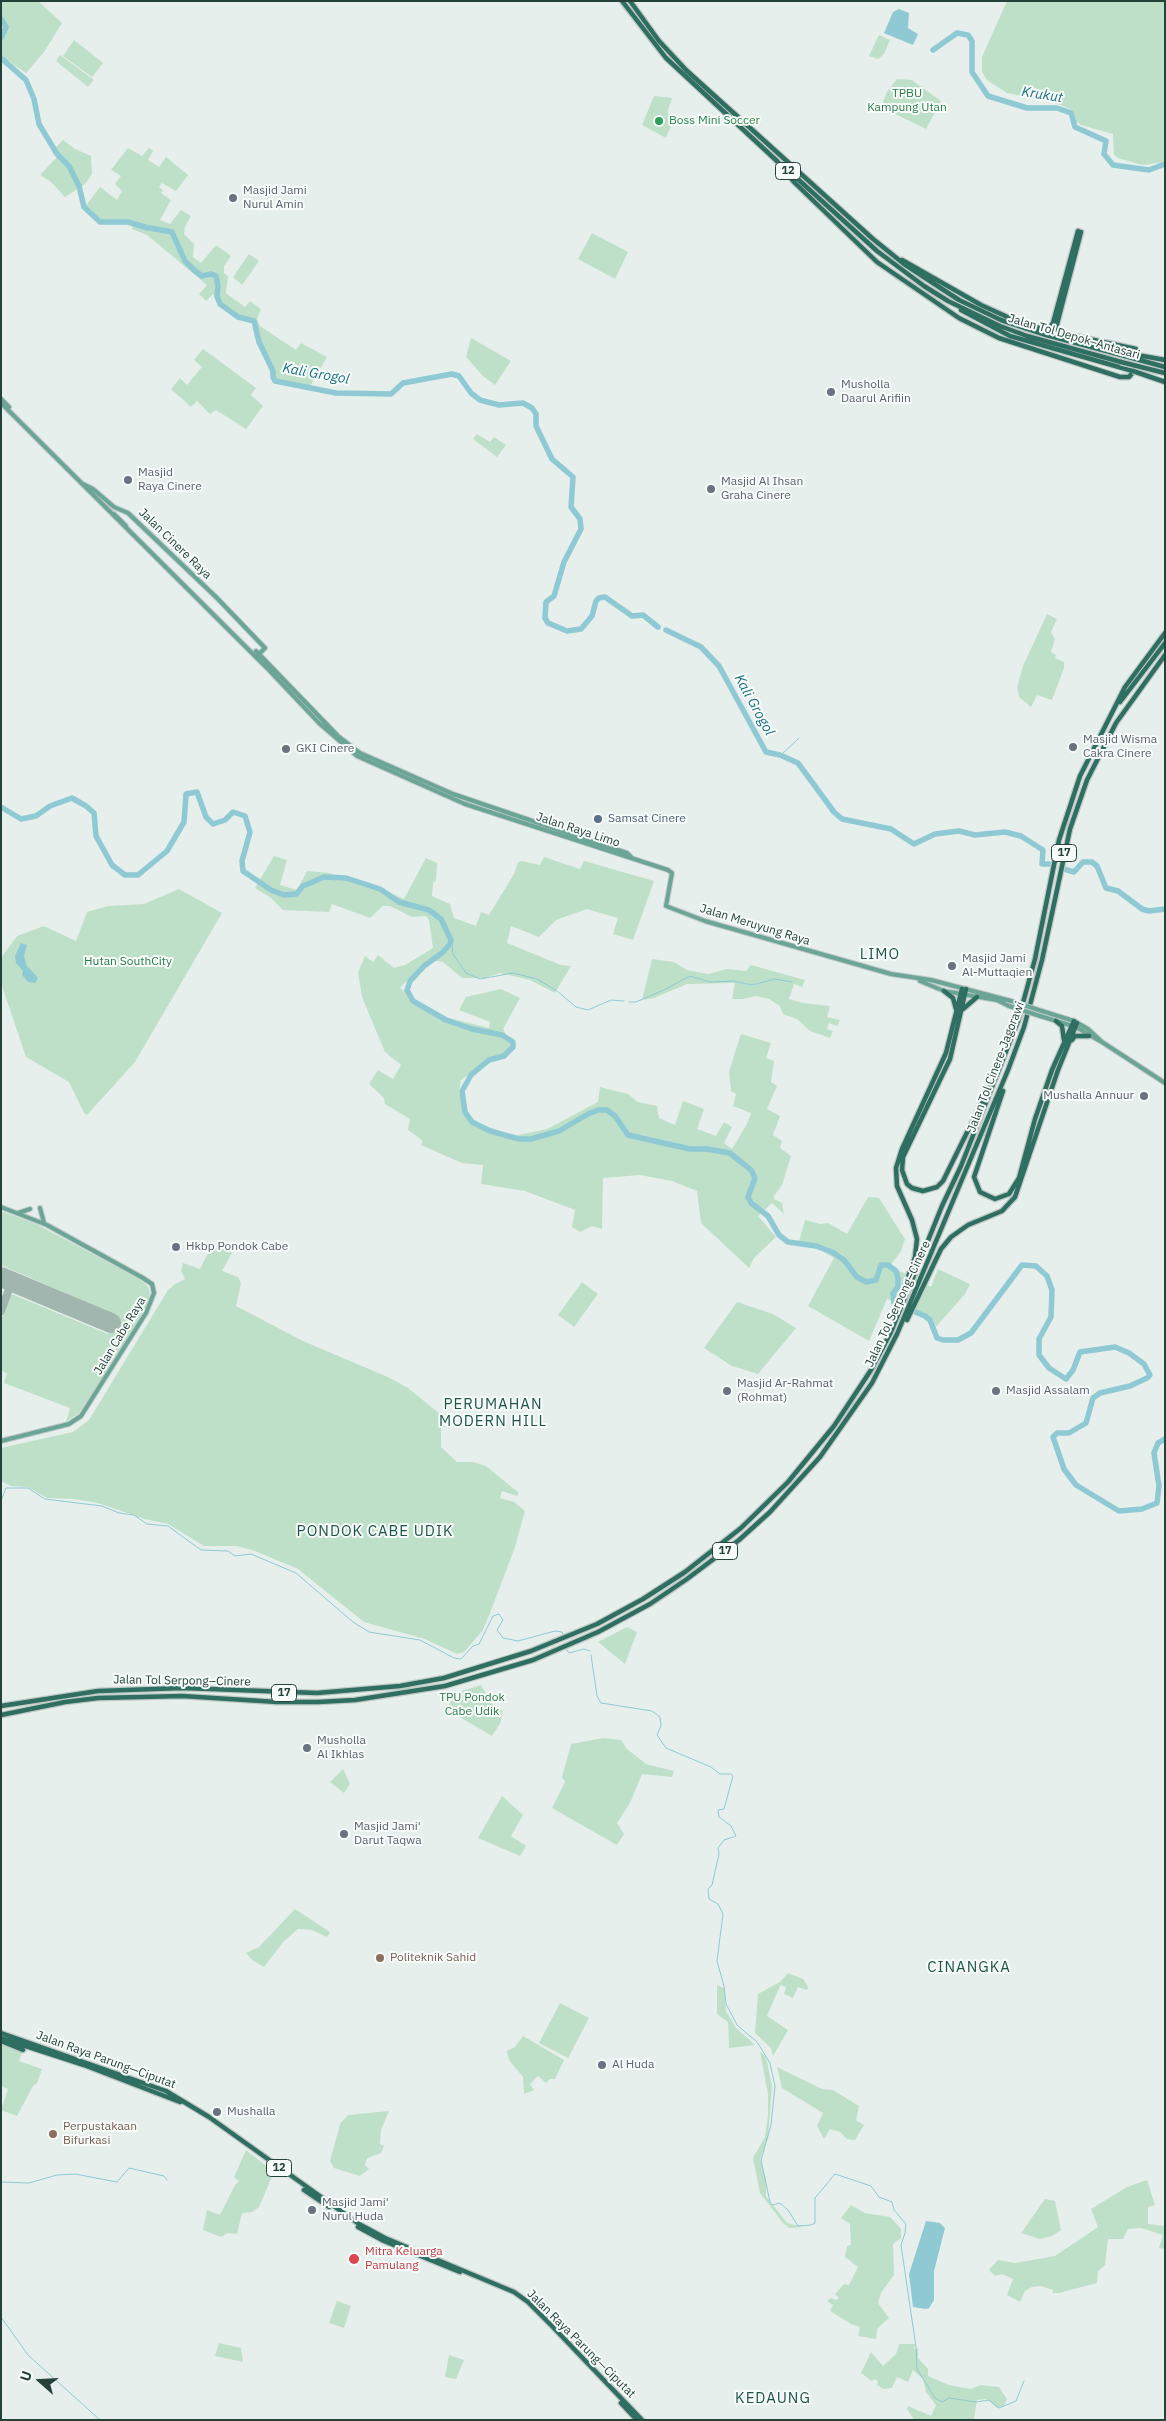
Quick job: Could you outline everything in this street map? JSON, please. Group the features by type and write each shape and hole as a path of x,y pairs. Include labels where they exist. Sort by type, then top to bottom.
{"highway":[{"name":"Jalan Tol Depok–Antasari","path":"622,1 666,58 877,251 916,280 948,301 1000,326 1027,336 1165,373"},
{"name":"Jalan Tol Depok–Antasari","path":"630,1 659,41 686,70 891,255 928,282 976,308 1030,330 1165,366"},
{"path":"776,160 795,183 877,262 959,318 999,338 1120,377 1129,377 1134,371 1138,355 1136,349 1061,333 1056,328 1080,232 1052,327 1045,330 981,305 891,255"},
{"path":"948,301 968,315 1010,336 1165,381"},
{"path":"1125,354 1165,360"},
{"path":"1106,724 1125,687 1165,633"},
{"name":"17","path":"1106,724 1129,688 1165,643"},
{"name":"Jalan Tol Cinere-Jagorawi","path":"950,1210 1008,1070 1033,998 1061,862 1084,787 1116,723 1165,655"},
{"name":"Jalan Tol Cinere-Jagorawi","path":"890,1331 1009,1048 1028,985 1064,824 1080,776 1106,724"},
{"path":"944,991 953,998 958,1011 950,1060 903,1157 903,1178 912,1188 929,1191 943,1181 1009,1048"},
{"path":"890,1331 911,1267 917,1239 914,1225 897,1186 896,1168 902,1150 946,1053 963,992"},
{"path":"958,1011 977,998"},
{"path":"927,1274 951,1237 968,1226 1002,1212 1015,1197 1066,1044 1065,1032 1056,1021"},
{"path":"1008,1070 974,1177 980,1192 995,1199 1009,1194 1019,1178 1035,1119 1052,1070 1075,1024"},
{"path":"1066,1044 1075,1036 1089,1036"},
{"name":"Jalan Tol Serpong–Cinere","path":"1,1715 65,1702 127,1696 182,1696 277,1702 355,1700 446,1686 533,1660 580,1641 642,1608 687,1579 739,1540 770,1512 814,1464 843,1427 872,1383 898,1335 927,1274 950,1210"},
{"name":"Jalan Tol Serpong–Cinere","path":"1,1706 65,1694 129,1689 317,1693 400,1686 478,1668 581,1632 643,1599 685,1572 741,1528 765,1506 813,1454 834,1426 857,1393 890,1331"},
{"name":"Jalan Raya Parung—Ciputat","path":"1,2031 140,2081 185,2101 359,2224 406,2249"},
{"name":"Jalan Raya Parung—Ciputat","path":"1,2040 24,2050 27,2048 84,2064 184,2104 348,2220 371,2234 503,2289 526,2304 637,2420"},
{"name":"Jalan Raya Parung—Ciputat","path":"444,2265 504,2287 528,2302 642,2420"}],"main road":[{"name":"Jalan Cinere Raya","path":"1,399 86,486 93,489 114,507 128,512 264,646 256,654 227,629 1,403"},
{"name":"Jalan Cinere Raya","path":"114,514 227,629"},
{"name":"Jalan Raya Limo","path":"256,654 338,736 360,753 453,794 502,813 627,853 631,857"},
{"name":"Jalan Meruyung Raya","path":"631,857 672,873 666,906 732,930 820,955 851,961 891,974 931,980 977,998 997,1000 1009,1006 1056,1021 1075,1024 1089,1036 1102,1042 1165,1083"},
{"name":"Jalan Meruyung Raya","path":"915,979 944,991 963,992 1011,1001 1042,1011 1088,1029 1102,1042"},
{"name":"Jalan Cabe Raya","path":"1,1207 44,1224 148,1280 154,1289 154,1296 146,1313 81,1416 69,1424 1,1441"},
{"path":"40,1208 44,1224"},
{"path":"18,1214 30,1209"}],"green space":[{"path":"1,1 38,1 62,23 44,52 26,73 1,56 1,38 6,27 1,19"},
{"path":"1007,1 1165,1 1165,162 1142,165 1118,158 1114,155 1113,134 1081,125 1076,121 1072,110 1053,102 1007,93 987,80 982,72 982,57"},
{"path":"879,35 890,40 884,54 878,59 869,56"},
{"path":"74,40 103,63 92,77 63,56"},
{"path":"60,55 94,80 88,87 56,61"},
{"name":"TPBU Kampung Utan","path":"897,79 912,80 941,101 926,129 881,107 887,92"},
{"name":"Boss Mini Soccer","path":"654,96 672,98 667,113 675,116 666,138 642,125"},
{"path":"63,140 75,149 91,156 92,174 85,184 65,197 51,182 40,175 59,155 55,148"},
{"path":"128,148 142,156 149,148 153,151 148,160 159,167 166,157 188,175 176,191 162,183 159,187 163,190 161,193 171,200 160,220 170,224 181,210 191,216 185,227 184,234 194,244 193,257 201,263 216,245 231,256 224,266 224,273 228,276 226,293 245,307 250,301 261,309 257,319 260,326 296,350 301,343 327,357 309,388 273,380 273,370 252,321 244,320 217,302 213,294 206,301 199,294 207,285 147,235 132,229 134,223 124,220 105,222 85,207 100,187 117,200 122,191 115,184 121,176 111,170"},
{"path":"592,233 628,252 615,279 578,259"},
{"path":"249,254 259,261 242,285 233,277"},
{"path":"471,338 511,361 495,385 484,377 466,357"},
{"path":"203,349 256,388 251,395 263,406 246,429 216,410 210,414 197,401 191,407 171,389 180,378 187,385 202,367 194,360"},
{"path":"477,434 490,442 494,437 506,445 497,457 473,439"},
{"path":"1047,614 1057,619 1051,632 1055,639 1051,652 1056,655 1055,658 1064,662 1064,668 1052,700 1037,695 1031,707 1019,697 1017,687 1023,666"},
{"path":"274,856 287,860 280,885 297,890 307,871 330,873 365,887 369,883 404,899 426,858 437,863 436,880 433,883 432,896 450,904 454,918 476,926 481,912 489,915 514,874 518,862 522,861 540,865 544,857 580,869 584,861 654,881 633,940 613,934 618,918 587,909 556,920 539,937 511,926 507,943 561,965 571,966 555,993 530,980 500,973 484,978 462,978 443,962 433,960 422,964 400,988 433,1014 489,1028 490,1022 459,1010 466,997 501,989 520,998 503,1029 512,1044 502,1056 479,1067 461,1080 459,1091 464,1112 478,1123 514,1136 547,1129 598,1102 600,1087 628,1094 638,1102 657,1106 659,1118 675,1125 683,1101 704,1109 697,1129 716,1136 724,1122 732,1127 724,1143 732,1149 747,1124 751,1113 733,1106 736,1094 731,1091 729,1072 741,1034 771,1043 766,1058 774,1061 771,1082 777,1086 767,1109 780,1116 773,1135 782,1141 780,1148 791,1156 782,1185 774,1196 774,1199 782,1203 784,1214 772,1203 758,1216 776,1237 754,1258 749,1268 701,1223 697,1191 672,1181 640,1175 603,1178 602,1229 592,1226 580,1232 572,1227 575,1210 525,1191 481,1184 483,1165 462,1163 421,1145 423,1141 408,1130 410,1119 385,1104 384,1098 369,1084 378,1070 393,1079 401,1065 385,1052 362,997 358,972 365,956 373,962 378,955 394,968 405,965 433,948 429,920 426,916 412,917 390,906 383,906 370,918 332,904 329,912 283,910 271,898 255,888"},
{"name":"Hutan SouthCity","path":"179,889 222,913 135,1062 87,1115 84,1113 69,1082 26,1057 1,983 1,960 3,955 17,936 44,926 76,941 87,912 108,906 144,904"},
{"path":"652,959 674,962 687,970 708,974 727,969 746,971 751,965 805,980 802,987 794,984 789,999 803,1003 830,1006 827,1017 840,1020 837,1026 829,1023 827,1029 833,1031 830,1038 810,1031 797,1019 783,1014 780,1006 769,999 756,996 732,999 735,983 687,984 654,998 642,1000"},
{"path":"868,1197 879,1198 905,1239 901,1251 890,1266 931,1287 938,1269 970,1284 965,1294 936,1327 933,1320 921,1312 887,1299 869,1341 808,1306 834,1258 819,1249 798,1245 805,1220 820,1224 828,1223 847,1234"},
{"path":"1,1211 36,1224 128,1273 142,1281 148,1287 150,1293 149,1303 144,1313 90,1398 79,1413 66,1422 70,1408 4,1383 7,1373 1,1371 1,1321 10,1295 108,1334 118,1316 1,1265"},
{"path":"212,1245 232,1253 222,1271 238,1277 241,1283 236,1306 303,1341 390,1378 408,1388 445,1418 445,1427 441,1428 441,1447 457,1462 473,1462 486,1466 519,1493 517,1496 502,1491 500,1498 514,1502 525,1511 515,1547 483,1630 464,1652 457,1654 425,1639 364,1622 298,1569 255,1551 237,1546 204,1546 168,1524 145,1519 98,1503 73,1499 47,1498 28,1487 11,1486 1,1481 1,1448 73,1432 89,1420 168,1290 185,1279 181,1271 183,1263 200,1269"},
{"path":"582,1282 598,1294 574,1327 558,1315"},
{"path":"737,1302 773,1314 796,1328 758,1374 732,1366 704,1348"},
{"path":"627,1627 637,1632 625,1664 598,1642"},
{"name":"TPU Pondok Cabe Udik","path":"481,1685 492,1704 502,1710 501,1722 492,1736 446,1709 452,1700 446,1696"},
{"path":"603,1738 621,1740 627,1749 646,1764 674,1771 672,1777 642,1774 630,1803 617,1823 624,1834 617,1845 552,1808 565,1782 562,1777 571,1744"},
{"path":"343,1769 350,1784 344,1793 330,1782"},
{"path":"502,1796 523,1815 511,1836 526,1846 520,1856 478,1838"},
{"path":"295,1909 330,1932 327,1937 312,1930 298,1929 283,1942 264,1967 252,1960 246,1953 259,1947"},
{"path":"788,1973 803,1979 808,1987 807,1990 798,1987 793,1998 784,1994 786,1987 781,1985 779,1988 767,2016 788,2030 773,2056 771,2048 755,2033 758,1994 780,1982"},
{"path":"717,1985 724,1988 726,2011 736,2028 755,2045 729,2048 728,2022 717,2014"},
{"path":"560,2003 589,2018 568,2058 539,2043"},
{"path":"1,2036 25,2045 19,2061 42,2069 37,2083 33,2086 17,2116 1,2110 8,2089 1,2086"},
{"path":"523,2036 564,2060 555,2079 550,2079 546,2083 538,2076 530,2084 534,2090 524,2094 523,2077 509,2060 507,2051 515,2047"},
{"path":"760,2052 766,2057 772,2086 768,2139 760,2159 766,2179 766,2196 787,2223 803,2227 789,2228 760,2193 753,2158 765,2137 768,2116 768,2094"},
{"path":"777,2067 822,2089 833,2090 859,2106 856,2120 864,2125 855,2140 847,2139 840,2132 830,2129 824,2139 817,2126 823,2113 782,2088"},
{"path":"389,2111 381,2130 380,2144 384,2146 381,2153 367,2158 365,2165 369,2169 360,2176 334,2168 330,2161 340,2124 348,2115"},
{"path":"246,2150 274,2172 259,2207 252,2212 242,2213 237,2234 227,2233 221,2237 203,2230 207,2210 220,2215 235,2185 239,2181 234,2177"},
{"path":"1147,2180 1155,2205 1148,2207 1148,2224 1165,2226 1165,2249 1159,2248 1163,2235 1141,2228 1128,2229 1123,2239 1108,2239 1105,2265 1098,2271 1097,2283 1059,2293 1053,2293 1053,2290 1041,2286 1032,2287 1025,2291 1020,2302 1007,2295 1013,2279 1002,2274 995,2276 989,2270 998,2260 1015,2263 1055,2256 1098,2227 1091,2209 1127,2187"},
{"path":"1045,2199 1055,2201 1061,2230 1052,2236 1040,2239 1021,2233"},
{"path":"851,2205 865,2213 890,2217 901,2229 901,2238 893,2244 894,2275 881,2293 878,2303 889,2318 877,2329 876,2339 858,2336 860,2327 851,2324 830,2311 833,2305 827,2301 831,2298 836,2300 839,2298 835,2294 844,2284 849,2285 858,2267 845,2257 847,2246 851,2245 850,2224 841,2218"},
{"path":"337,2301 351,2306 344,2328 329,2323"},
{"path":"219,2343 241,2348 243,2362 215,2356"},
{"path":"899,2344 915,2344 914,2349 918,2349 918,2358 928,2369 928,2376 949,2385 970,2389 981,2385 999,2387 1007,2399 1004,2406 997,2408 987,2399 977,2400 974,2420 914,2420 907,2409 908,2406 931,2416 936,2405 926,2392 923,2379 913,2370 908,2382 897,2377 892,2388 883,2389 877,2385 878,2381 874,2379 872,2381 861,2373 871,2352 883,2366 896,2354"},
{"path":"449,2355 464,2360 456,2379 445,2377"}],"water":[{"path":"899,9 909,13 908,28 918,34 913,45 884,33 893,12"},
{"path":"21,943 27,945 24,956 27,966 38,978 35,983 28,982 22,975 23,971 16,963 15,956"},
{"path":"926,2221 940,2223 945,2228 934,2271 934,2300 929,2308 926,2309 913,2307 909,2274"}],"waterway":[{"name":"Kali Grogol","path":"1,19 6,27 1,38"},
{"name":"Krukut","path":"933,50 957,33 968,35 972,41 972,72 988,96 1027,108 1057,108 1071,113 1075,127 1106,141 1104,154 1113,165 1149,170 1165,164"},
{"name":"Kali Grogol","path":"1,58 26,80 34,99 39,124 57,154 69,166 79,186 84,207 100,222 128,222 148,228"},
{"name":"Kali Grogol","path":"150,228 172,232 185,261 202,276 211,274 216,276 217,296 220,304 238,317 254,321 259,342 273,371 275,381 336,393 391,394 403,383 452,374 459,376 471,393 480,400 499,405 523,403 532,408 536,414 536,426 552,459 573,477 571,507 580,519 581,529 564,562 554,596 546,602 545,618 548,623 567,631 581,629 592,616 596,601 599,598 605,597 632,616 643,615 658,627"},
{"name":"Kali Grogol","path":"666,630 701,647 719,666 766,752 780,755 798,763 834,812 842,819 891,829 914,844 935,834 959,831 975,835 1005,832 1021,836 1043,850 1042,864 1049,864"},
{"path":"781,755 799,738"},
{"path":"1,807 21,819 36,816 50,806 72,798 94,813 96,836 112,865 125,875 138,875 167,851 184,822 186,794 197,792 206,817 213,824 225,820 233,812 245,816 250,832 242,861 243,871 271,890 284,895 296,894 303,886 324,877 346,878 380,889 399,902 429,910 441,919 451,940 442,953 424,966 410,981 407,990 413,1001 446,1020 472,1029 502,1035 513,1042 513,1047 504,1056 489,1060 471,1075 462,1091 465,1112 472,1122 490,1131 519,1139 531,1139 559,1131 598,1110 607,1110 615,1116 628,1135 690,1149 707,1149 730,1153 751,1170 755,1178 748,1197 751,1203 768,1216 779,1235 788,1242 816,1246 832,1252 844,1260 857,1277 866,1282 876,1280 881,1265 888,1265 896,1271 898,1278 898,1287 893,1293 894,1303 925,1316 930,1320 937,1338 943,1340 958,1340 971,1333 1022,1265 1036,1266 1047,1276 1052,1290 1051,1317 1039,1339 1039,1355 1049,1368 1066,1379 1073,1370 1080,1352 1115,1347 1129,1353 1144,1364 1150,1375 1130,1386 1100,1393 1093,1398 1086,1423 1069,1433 1057,1433 1053,1437 1064,1469 1076,1485 1119,1511 1142,1509 1157,1503 1159,1486 1154,1453 1158,1443 1165,1439"},
{"name":"Kali Grogol","path":"1064,869 1074,872 1083,862 1092,862 1097,866 1106,888 1118,891 1142,909 1149,911 1165,909"},
{"path":"451,940 453,954 466,973 480,979 513,973 537,979 557,991 576,1007 588,1010 611,1000 624,1001"},
{"path":"629,1002 636,1002 690,976 710,982 734,981 752,985 775,979 792,982"},
{"path":"1,1501 6,1488 28,1488 45,1499 102,1506 119,1513 134,1515 147,1524 168,1526 201,1550 228,1551 235,1556 251,1554 296,1573 353,1622 369,1632 420,1640 454,1658 461,1659 473,1646 479,1644 493,1616 499,1614 503,1620 497,1630 503,1638 518,1641 555,1631 562,1632 563,1635"},
{"path":"566,1649 569,1653 584,1649 590,1651"},
{"path":"591,1655 597,1696 601,1703 652,1711 660,1717 661,1726 657,1735 666,1748 711,1767 720,1774 731,1774 733,1776 724,1809 718,1810 719,1817 731,1826 736,1836 724,1840 718,1848 719,1854 712,1885 708,1889 709,1899 718,1904 723,1914 717,1961 724,1986 726,2004 737,2025 757,2042 770,2063 775,2086 771,2125 761,2160 770,2202 773,2205 780,2203 788,2210 798,2226 811,2225 815,2223 815,2198 835,2174 871,2186 879,2197 892,2202 894,2210 906,2224 901,2245 916,2347 917,2369 935,2398 942,2402 949,2398 976,2402 989,2400 999,2408 1016,2401 1024,2381"},
{"path":"1,2182 29,2183 57,2175 75,2174 117,2182 129,2168 164,2176 167,2180"},
{"path":"1,2317 28,2355 100,2420"}],"taxiway":[{"path":"1,1311 12,1281"}],"runway":[{"path":"1,1277 111,1323"}],"place":[{"name":"Boss Mini Soccer","path":"659,121"},
{"name":"Masjid Jami Nurul Amin","path":"233,198"},
{"name":"Musholla Daarul Arifiin","path":"831,392"},
{"name":"Masjid Raya Cinere","path":"128,480"},
{"name":"Masjid Al Ihsan Graha Cinere","path":"711,489"},
{"name":"Masjid Wisma Cakra Cinere","path":"1073,747"},
{"name":"GKI Cinere","path":"286,749"},
{"name":"Samsat Cinere","path":"598,819"},
{"name":"Masjid Jami Al-Muttaqien","path":"952,966"},
{"name":"Mushalla Annuur","path":"1144,1096"},
{"name":"Hkbp Pondok Cabe","path":"176,1247"},
{"name":"Masjid Ar-Rahmat (Rohmat)","path":"727,1391"},
{"name":"Masjid Assalam","path":"996,1391"},
{"name":"Musholla Al Ikhlas","path":"307,1748"},
{"name":"Masjid Jami' Darut Taqwa","path":"344,1834"},
{"name":"Politeknik Sahid","path":"380,1958"},
{"name":"Al Huda","path":"602,2065"},
{"name":"Mushalla","path":"217,2112"},
{"name":"Perpustakaan Bifurkasi","path":"53,2134"},
{"name":"Masjid Jami' Nurul Huda","path":"312,2210"},
{"name":"Mitra Keluarga Pamulang","path":"354,2259"}],"district":[{"name":"LIMO","path":"880,955"},
{"name":"PERUMAHAN MODERN HILL","path":"493,1414"},
{"name":"PONDOK CABE UDIK","path":"375,1532"},
{"name":"CINANGKA","path":"969,1968"},
{"name":"KEDAUNG","path":"773,2399"}]}
